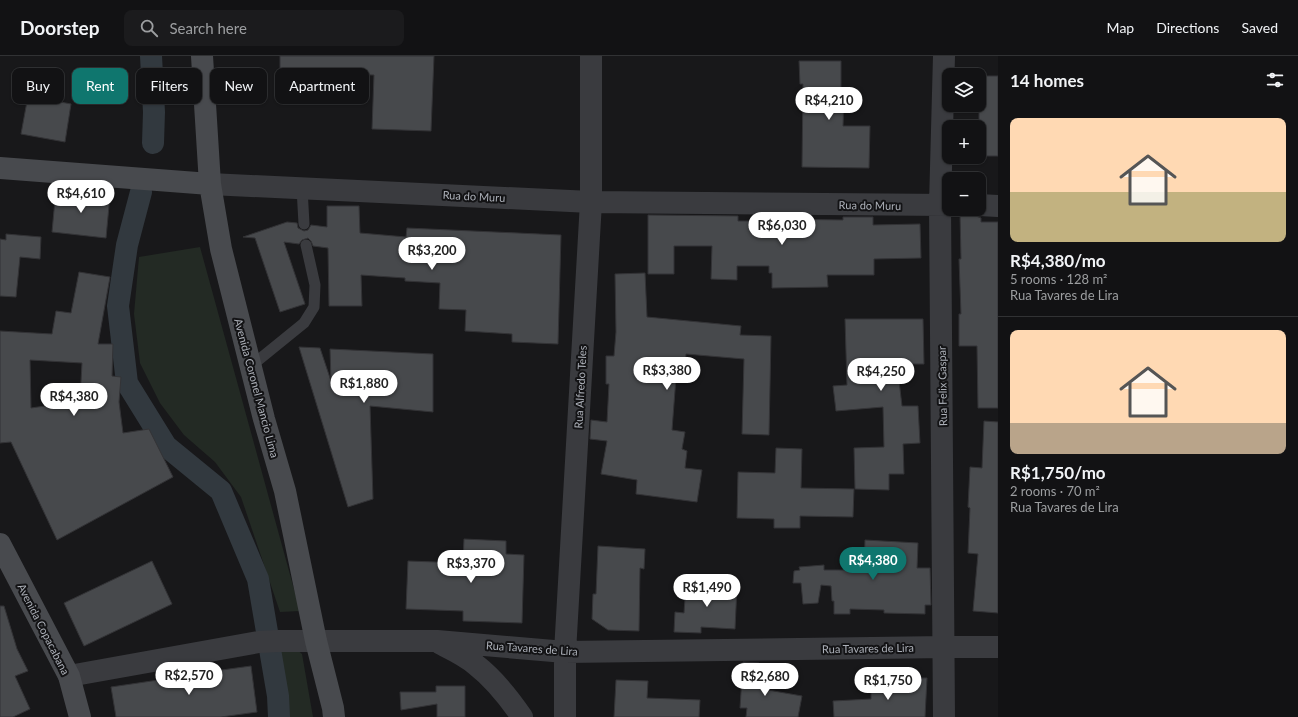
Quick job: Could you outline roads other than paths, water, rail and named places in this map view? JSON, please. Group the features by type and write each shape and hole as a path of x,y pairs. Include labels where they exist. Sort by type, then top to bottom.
{"main road":[{"name":"Avenida Coronel Mancio Lima","path":"202,56 210,184 221,250 285,491 316,641 334,717"},
{"name":"Rua do Muru","path":"0,168 210,184"},
{"name":"Avenida Copacabana","path":"0,544 69,676 80,717"}],"street":[{"name":"Rua Alfredo Teles","path":"565,717 565,652 591,202 591,56"},
{"name":"Rua Felix Gaspar","path":"944,56 945,172"},
{"name":"Rua do Muru","path":"210,184 591,202 942,205"},
{"path":"986,206 998,206"},
{"name":"Rua Felix Gaspar","path":"944,717 945,216"},
{"name":"Rua Tavares de Lira","path":"69,676 268,642 437,641 565,652 998,647"},
{"path":"437,641 476,664 497,686 522,717"}],"lane":[{"path":"302,188 304,224"},
{"path":"251,366 304,323 314,307 315,285 306,245"}],"waterway":[{"path":"151,56 154,112 153,143"},
{"path":"141,192 127,245 118,306 127,383 166,446 221,491 258,579 278,696 279,717"}]}
